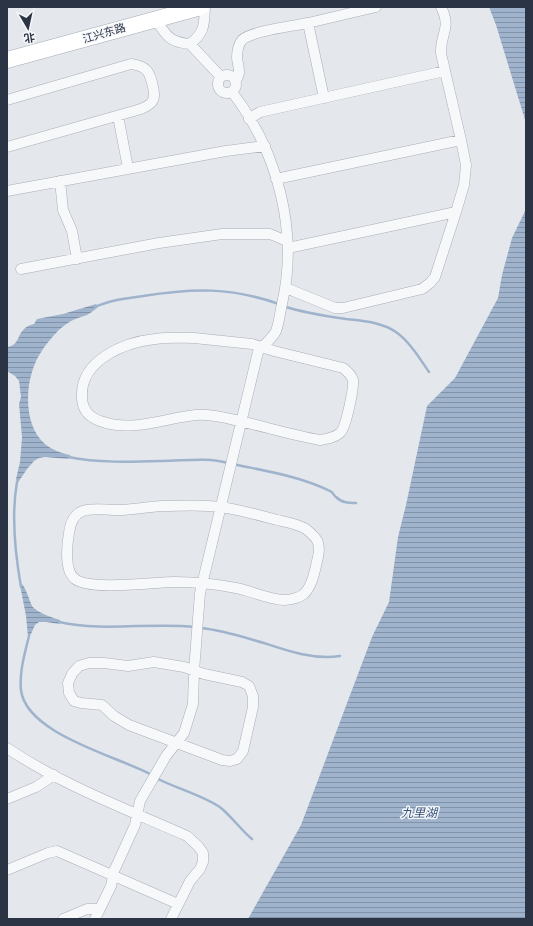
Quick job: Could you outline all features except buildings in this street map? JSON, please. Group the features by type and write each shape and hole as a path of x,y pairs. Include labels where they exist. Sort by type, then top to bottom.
{"main road":[{"name":"江兴东路","path":"7,60 180,10 201,7"}],"street":[{"path":"190,44 197,38 204,28 205,7"},
{"path":"232,92 235,87 235,81 239,77 240,69 237,52 242,40 252,35 376,7"},
{"path":"286,288 335,308 342,308 422,289 435,277 464,185 466,165 441,52 446,27 445,16 441,7"},
{"path":"155,18 168,37 178,43 190,44 221,77"},
{"path":"308,23 324,98"},
{"path":"7,100 131,64 140,65 148,70 154,92 153,100 149,105 141,109 7,147"},
{"path":"249,119 260,112 445,71"},
{"path":"232,92 226,93 220,90 217,85 223,75 229,75 235,81"},
{"path":"95,919 111,886 113,875 135,825 140,801 166,756 184,733 194,704 194,671 202,583 258,352 276,332 286,288 288,244 281,195 264,146 239,101 232,92"},
{"path":"118,116 128,168"},
{"path":"276,179 461,140"},
{"path":"7,191 128,168 264,146"},
{"path":"60,181 63,210 72,231 77,259"},
{"path":"21,269 159,243 222,234 270,234 288,244 456,212"},
{"path":"194,338 252,344 343,368 350,373 353,379 346,424 341,432 332,438 320,440 306,438 241,422 215,416 197,415 134,426 116,425 100,421 89,414 83,407 81,395 84,381 91,366 105,355 124,346 154,339 194,338"},
{"path":"162,506 209,506 250,513 302,526 313,534 318,541 319,549 314,570 308,589 303,595 283,600 236,588 202,583 82,583 74,578 69,570 67,547 70,523 76,515 84,510 91,509 120,510 162,506"},
{"path":"154,662 184,667 204,674 242,682 249,686 253,696 254,706 243,751 237,758 230,761 222,760 176,743 129,725 114,716 102,706 74,701 69,693 68,683 72,674 79,666 89,663 128,666 154,662"},
{"path":"7,748 30,763 99,798 187,836 198,846 203,853 203,862 200,869 190,881 171,919"},
{"path":"7,798 36,787 54,775"},
{"path":"7,870 48,853 57,851 178,904"},
{"path":"63,919 87,909 100,908"}],"water":[{"path":"489,7 526,7 526,123 496,25"},
{"name":"九里湖","path":"526,209 526,919 248,919 301,825 372,637 389,602 398,537 427,406 455,378 498,298 502,275 512,238"},
{"path":"96,304 97,308 87,315 67,323 42,350 32,372 28,390 31,420 39,437 48,446 57,451 70,455 71,457 68,459 45,457 39,458 27,469 17,484 16,479 20,462 22,437 19,404 21,397 19,381 15,376 7,371 7,347 12,346 24,329 34,324 37,319 63,314"},
{"path":"21,584 27,593 32,606 45,614 60,620 61,622 59,624 39,622 35,625 30,636 28,637"}],"waterway":[{"path":"95,307 125,299 178,291 211,291 244,294 279,304"},
{"path":"283,306 314,314 372,322 384,326 396,332 406,341 429,372"},
{"path":"68,457 114,462 211,460 228,463"},
{"path":"233,464 282,474 307,481 331,491 343,502 356,503"},
{"path":"17,482 14,508 14,534 21,587"},
{"path":"59,622 76,625 110,627 196,627"},
{"path":"201,628 217,630 301,654 321,657 340,656"},
{"path":"29,636 24,656 21,683 21,690 27,706 39,719 55,731 75,742 152,775"},
{"path":"156,778 198,796 221,808 252,839"}]}
